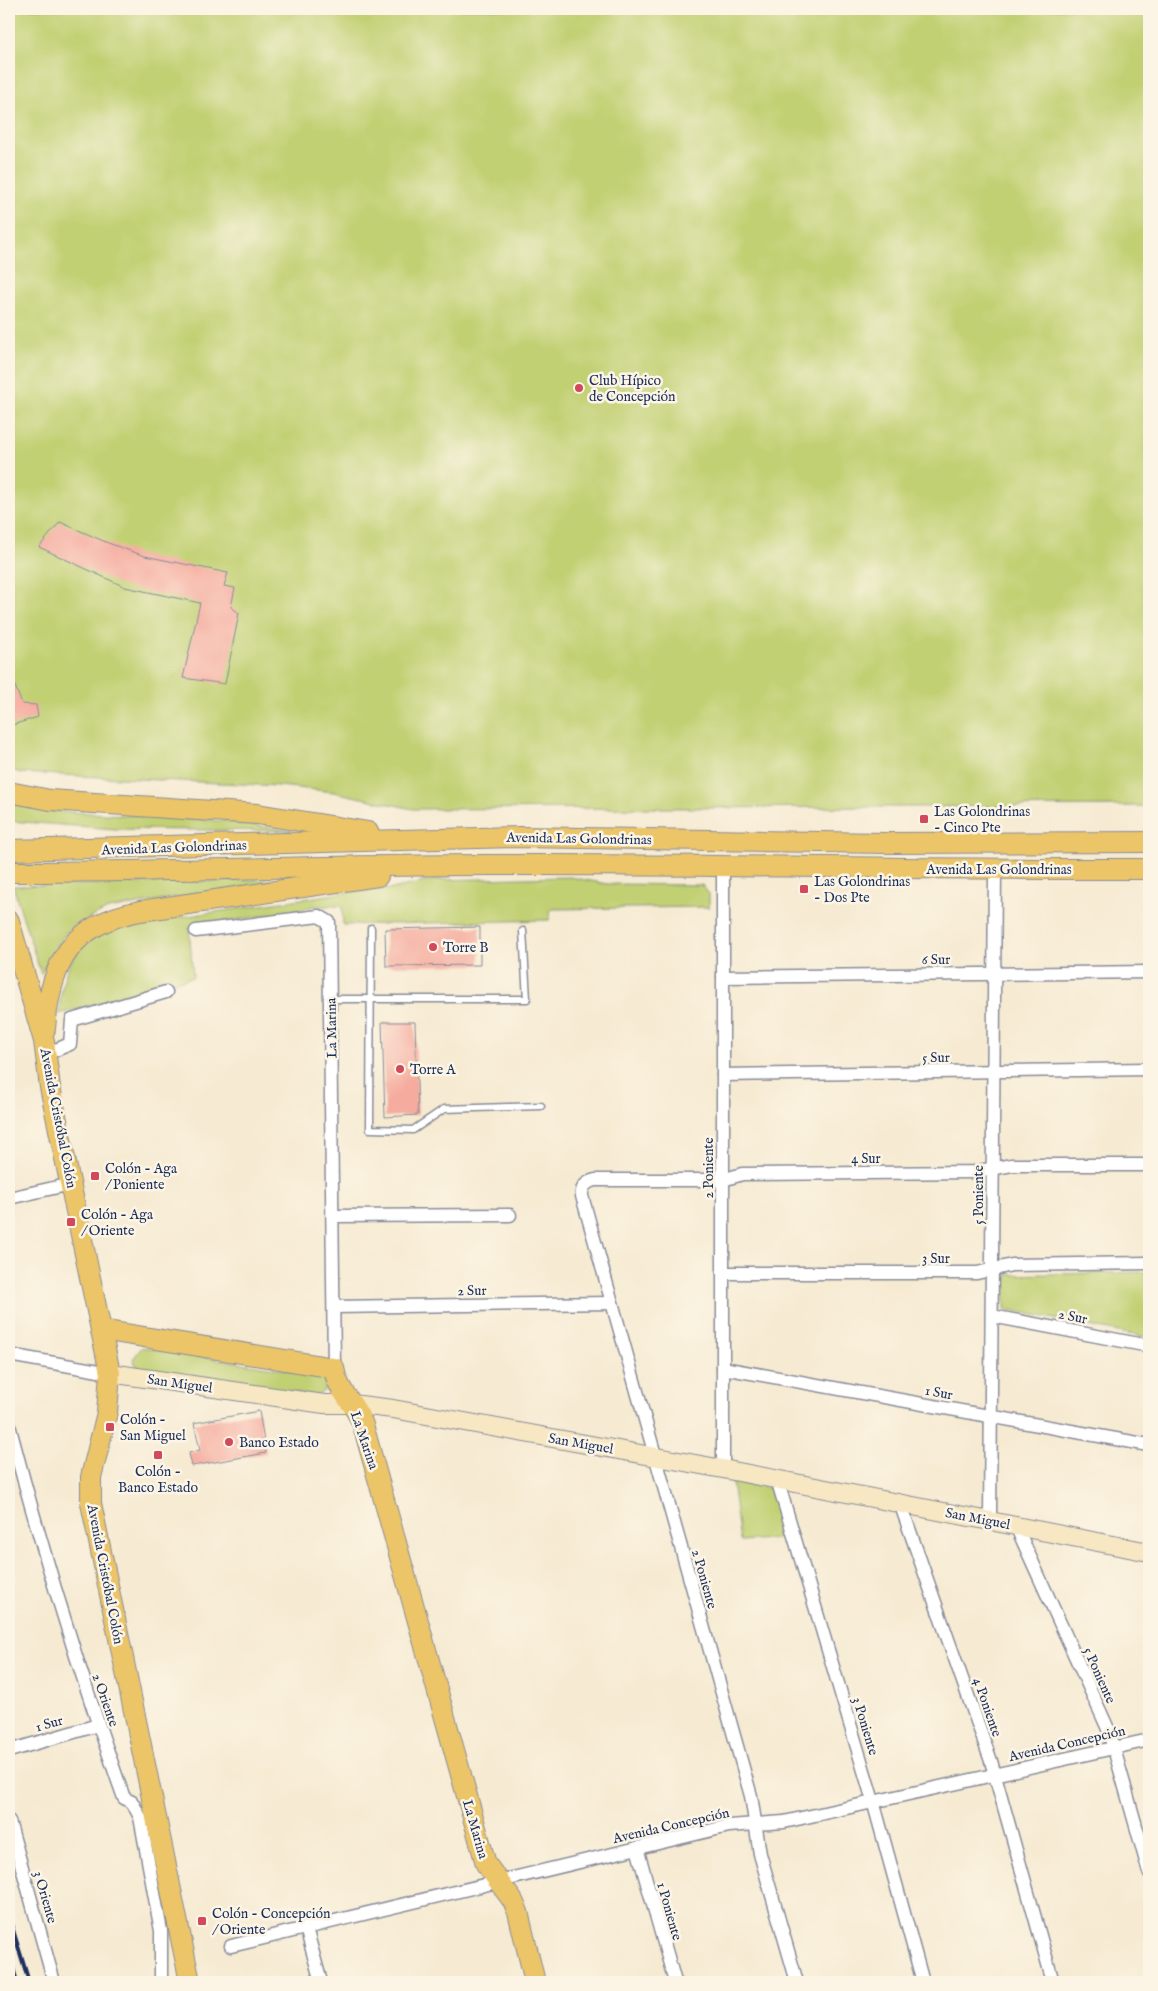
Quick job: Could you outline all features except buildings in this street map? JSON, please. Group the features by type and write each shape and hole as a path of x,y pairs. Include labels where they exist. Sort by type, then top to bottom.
{"main road":[{"path":"9,792 43,800 257,814 402,839"},
{"name":"Avenida Las Golondrinas","path":"9,850 115,849 520,837 882,850 1021,843 1149,842"},
{"path":"995,870 1003,855 1021,843"},
{"path":"45,1047 48,1003 61,960 74,942 84,933 109,919 140,911 286,891 437,865"},
{"name":"Avenida Las Golondrinas","path":"9,872 437,865 995,870 1149,869"},
{"name":"Avenida Cristóbal Colón","path":"10,928 45,1047 50,1087 110,1373 107,1413 91,1477 91,1503 190,1982"},
{"path":"101,1330 334,1368"},
{"name":"La Marina","path":"334,1368 337,1382 361,1419 369,1442 486,1864 513,1901 518,1912 535,1982"}],"street":[{"name":"2 Poniente","path":"722,868 723,1469"},
{"name":"5 Poniente","path":"990,1521 995,870"},
{"name":"La Marina","path":"196,931 323,917 329,922 334,1216 334,1368"},
{"name":"6 Sur","path":"723,977 1149,972"},
{"path":"45,1047 70,1044 70,1022 73,1019 166,992"},
{"name":"5 Sur","path":"723,1075 1149,1070"},
{"name":"4 Sur","path":"584,1186 595,1180 723,1180 742,1174 974,1172 1012,1165 1149,1165"},
{"path":"9,1198 71,1184"},
{"name":"2 Poniente","path":"584,1186 582,1196 751,1796 760,1854 797,1982"},
{"path":"334,1216 510,1215"},
{"name":"3 Sur","path":"723,1273 977,1273 1012,1265 1149,1263"},
{"name":"2 Sur","path":"334,1307 611,1303"},
{"name":"2 Sur","path":"992,1316 1149,1346"},
{"name":"San Miguel","path":"9,1355 110,1373 324,1404 352,1404 655,1456 1149,1552"},
{"name":"1 Sur","path":"723,1368 1149,1445"},
{"name":"2 Oriente","path":"9,1425 46,1562 98,1725 124,1798 132,1802 140,1817 161,1931 161,1982"},
{"name":"3 Poniente","path":"777,1479 873,1802 923,1982"},
{"name":"4 Poniente","path":"900,1503 996,1775 1053,1982"},
{"name":"5 Poniente","path":"1016,1526 1115,1747 1149,1872"},
{"name":"1 Sur","path":"9,1751 98,1725"},
{"name":"Avenida Concepción","path":"231,1946 729,1826 784,1822 1149,1740"},
{"name":"3 Oriente","path":"9,1821 54,1982"},
{"name":"1 Poniente","path":"637,1848 675,1982"},
{"path":"306,1928 321,1982"}],"lane":[{"path":"859,869 882,850"},
{"path":"371,928 370,1129 413,1130 444,1109 541,1106"},
{"path":"331,1000 527,999 523,931"}],"green space":[{"name":"Club Hípico de Concepción","path":"9,9 1149,9 1149,806 413,809 334,792 280,786 20,773 9,768"},
{"path":"9,803 54,811 225,821 292,831 116,829 9,821"},
{"path":"570,877 607,884 702,885 709,894 709,907 551,909 549,920 343,925 342,906 313,906 301,910 189,927 193,977 59,1014 63,982 74,958 92,939 122,926 348,892 392,889 434,880"},
{"path":"293,879 108,909 71,927 56,946 41,974 13,886"},
{"path":"1149,1272 1149,1338 1005,1309 1005,1275"},
{"path":"142,1347 318,1375 324,1379 325,1390 319,1394 310,1395 137,1367 133,1359"},
{"path":"732,1482 770,1488 777,1497 787,1538 740,1541"}],"railway":[{"path":"9,1917 29,1982"},
{"path":"9,1954 17,1982"}],"place":[{"name":"Club Hípico de Concepción","path":"579,388"},
{"name":"Las Golondrinas - Cinco Pte","path":"924,819"},
{"name":"Las Golondrinas - Dos Pte","path":"804,889"},
{"name":"Torre B","path":"433,947"},
{"name":"Torre A","path":"400,1069"},
{"name":"Colón - Aga / Poniente","path":"95,1176"},
{"name":"Colón - Aga / Oriente","path":"71,1222"},
{"name":"Colón - San Miguel","path":"110,1427"},
{"name":"Banco Estado","path":"229,1442"},
{"name":"Colón - Banco Estado","path":"158,1455"},
{"name":"Colón - Concepción / Oriente","path":"202,1921"}]}
